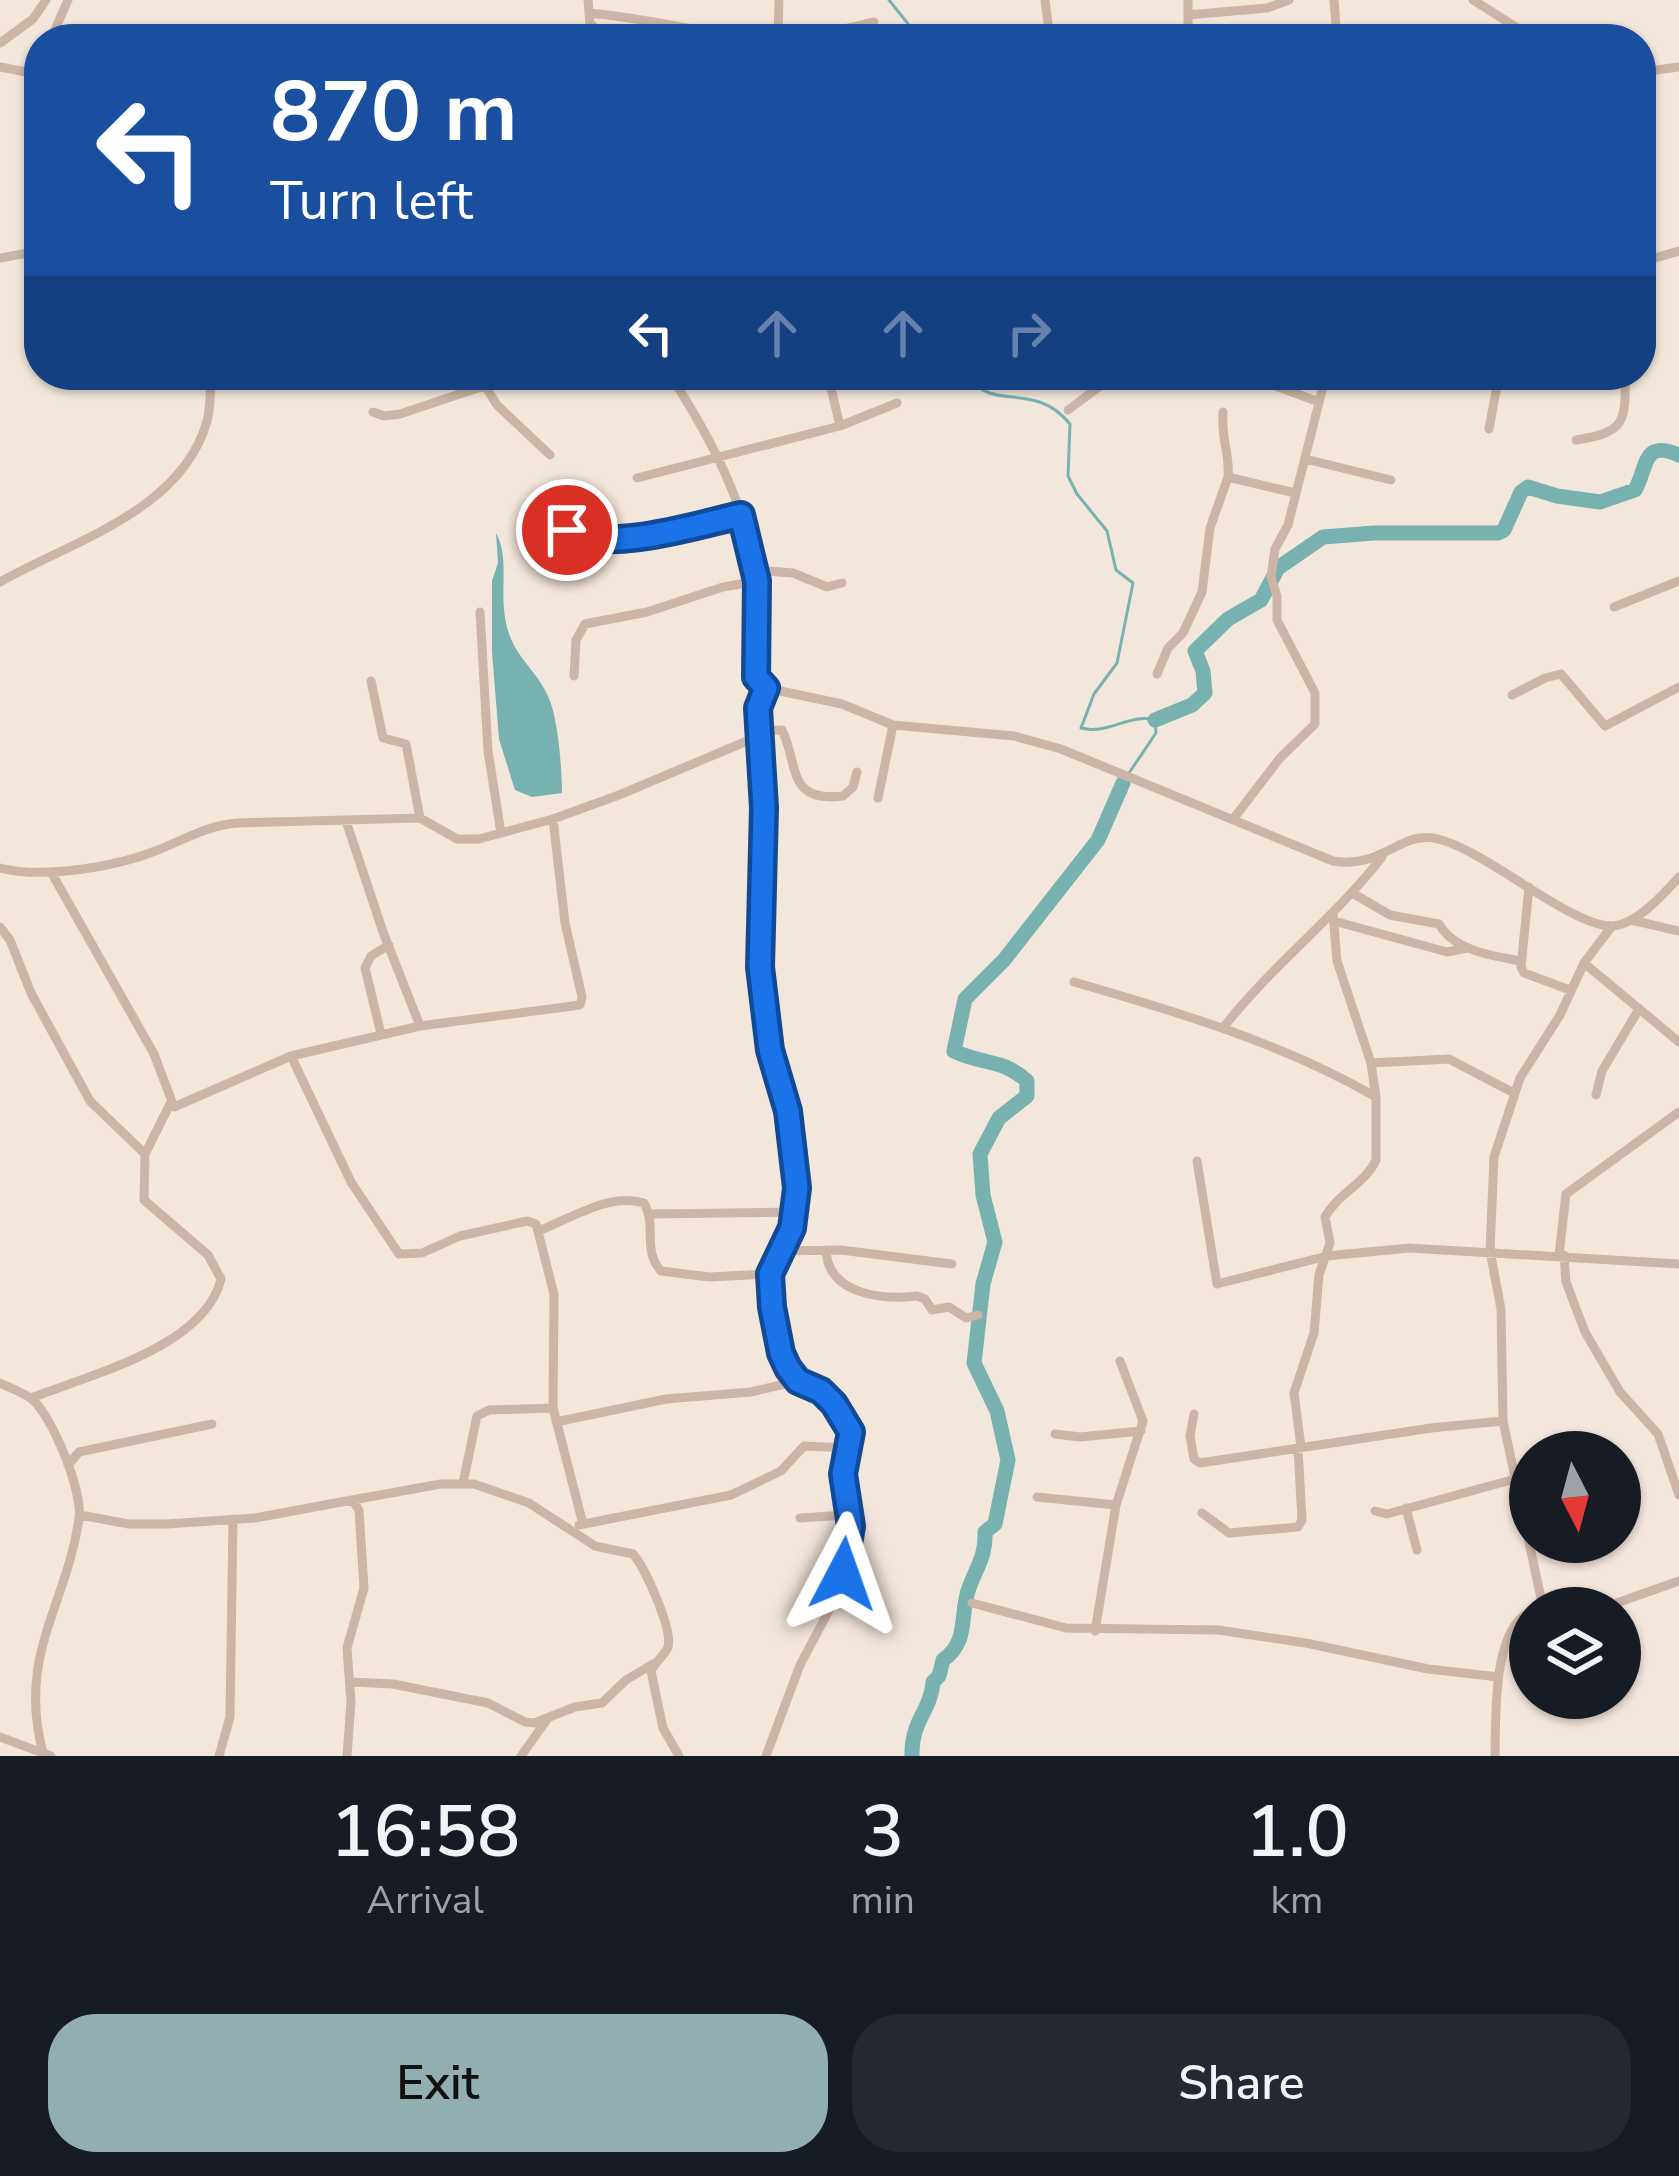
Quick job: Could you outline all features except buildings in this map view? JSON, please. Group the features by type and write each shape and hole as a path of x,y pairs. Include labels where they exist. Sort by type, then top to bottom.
{"street":[{"path":"26,24 46,0"},
{"path":"589,0 590,24"},
{"path":"1187,0 1188,24"},
{"path":"1188,15 1268,8 1288,0"},
{"path":"1473,0 1509,24"},
{"path":"590,18 663,24"},
{"path":"590,18 595,24"},
{"path":"866,24 874,22"},
{"path":"0,582 127,515 180,473 207,421 210,390"},
{"path":"373,412 400,414 472,390"},
{"path":"487,390 550,455"},
{"path":"679,390 719,456 741,515 756,576 756,677 766,688 842,704 893,725 1014,736 1118,770 1334,862 1361,863 1382,857 1411,839 1438,838 1472,852 1588,920 1612,926 1631,920 1679,878"},
{"path":"832,390 840,426"},
{"path":"1068,410 1095,390"},
{"path":"1286,390 1319,402"},
{"path":"1234,818 1280,758 1315,724 1315,693 1277,620 1277,596 1270,577 1322,390"},
{"path":"1489,429 1496,390"},
{"path":"1576,440 1611,434 1619,428 1625,390"},
{"path":"637,478 840,426 896,403"},
{"path":"1157,674 1202,592 1210,528 1228,477 1223,412"},
{"path":"1304,459 1391,480"},
{"path":"1228,477 1294,493"},
{"path":"547,490 567,530 591,539 675,530 741,515"},
{"path":"574,676 576,640 585,624 646,612 756,576 793,573 827,587 842,583"},
{"path":"1614,607 1679,581"},
{"path":"480,612 485,717 501,833"},
{"path":"1512,695 1562,674 1605,726 1679,687"},
{"path":"371,681 381,734 406,744 420,818"},
{"path":"766,688 758,708 764,808 760,967 770,1050 786,1097 796,1159 796,1212 770,1274 772,1307 781,1353 798,1381 821,1391 851,1432 843,1474 851,1526 843,1574 833,1604 800,1665 766,1756"},
{"path":"878,798 893,725"},
{"path":"0,868 51,872 140,857 224,824 420,818 457,839 501,833 553,819 775,729 785,734 793,773 816,796 842,796 853,787 857,772"},
{"path":"170,1104 180,1108 246,1073 291,1056 420,1026 575,1007 582,1002 565,923 553,819"},
{"path":"346,821 420,1026"},
{"path":"1223,1028 1254,988 1334,917 1382,857"},
{"path":"32,1398 161,1346 189,1327 218,1293 221,1279 208,1255 144,1200 145,1154 170,1104 154,1054 51,872"},
{"path":"1529,887 1521,961 1524,973 1570,990"},
{"path":"1354,894 1390,916 1439,925 1446,937 1468,948 1521,961"},
{"path":"1334,917 1448,952 1468,948"},
{"path":"1202,1513 1229,1533 1298,1527 1301,1520 1294,1393 1314,1334 1319,1275 1330,1243 1324,1226 1330,1208 1375,1165 1372,1064 1337,961 1334,917"},
{"path":"1631,920 1679,931"},
{"path":"1509,1450 1503,1421 1501,1309 1490,1250 1494,1157 1514,1093 1584,963 1612,926"},
{"path":"0,927 89,1101 145,1154"},
{"path":"381,1034 365,968 371,956 389,946"},
{"path":"1584,963 1679,1042"},
{"path":"1074,982 1223,1028 1315,1065 1376,1097"},
{"path":"1596,1095 1610,1057 1639,1009"},
{"path":"291,1056 351,1182 399,1254 422,1252 460,1236 526,1221 536,1223 554,1294 556,1422 583,1524"},
{"path":"1372,1064 1449,1059 1514,1093"},
{"path":"1679,1112 1566,1194 1562,1255 1566,1282 1585,1332 1620,1392 1658,1434 1679,1495"},
{"path":"1197,1161 1217,1284 1327,1256 1409,1248 1679,1264"},
{"path":"538,1231 622,1200 644,1203 650,1214 649,1248 661,1271 709,1277 770,1274"},
{"path":"650,1214 796,1212"},
{"path":"781,1251 826,1250 952,1264"},
{"path":"826,1250 831,1268 865,1296 917,1297 925,1299 932,1310 949,1307 966,1318 978,1316"},
{"path":"1095,1630 1116,1504 1141,1431 1142,1411 1120,1361"},
{"path":"556,1422 666,1399 751,1392 798,1381"},
{"path":"0,1383 32,1398 68,1465 80,1515 39,1648 37,1722 47,1754"},
{"path":"463,1483 477,1416 489,1410 554,1408"},
{"path":"1194,1414 1190,1436 1196,1462 1503,1421"},
{"path":"68,1465 79,1452 212,1424"},
{"path":"1054,1434 1080,1437 1141,1431"},
{"path":"568,1527 745,1490 781,1471 804,1446 848,1448"},
{"path":"1375,1511 1387,1514 1509,1480"},
{"path":"80,1515 144,1525 233,1519 463,1483 529,1503 595,1546 626,1551 638,1559 668,1636 667,1650 602,1703 525,1723 488,1703 393,1684 350,1682"},
{"path":"1036,1497 1116,1504"},
{"path":"347,1756 347,1648 364,1588 359,1510 352,1500"},
{"path":"1406,1508 1417,1550"},
{"path":"800,1518 847,1515"},
{"path":"219,1756 230,1717 233,1519"},
{"path":"1641,1594 1679,1581"},
{"path":"972,1603 1011,1616 1095,1630 1218,1630 1428,1669 1499,1677"},
{"path":"1495,1756 1499,1677 1509,1643"},
{"path":"653,1664 663,1728 679,1756"},
{"path":"521,1756 548,1719"},
{"path":"0,1737 47,1754"}],"water":[{"path":"496,533 502,553 506,623 551,703 562,793 532,797 515,790 499,739 492,652"}],"waterway":[{"path":"889,0 908,24"},
{"path":"984,390 1042,403 1070,424 1068,476 1107,531 1116,570 1133,583 1117,663 1094,694 1081,728 1155,720 1156,733 1129,773"},
{"path":"1155,720 1192,705 1205,693 1195,651 1228,619 1261,600 1278,568 1323,537 1498,533 1528,487 1600,502 1635,490 1652,453 1679,455"},
{"path":"912,1756 933,1682 960,1636 985,1532 995,1524 1008,1460 997,1411 974,1363 983,1284 995,1242 983,1195 980,1154 999,1118 1027,1096 1027,1081 1009,1069 954,1051 965,999 1004,960 1098,840 1123,783"}],"route":[{"path":"567,530 581,537 607,539 741,515 757,581 756,677 766,688 758,708 764,808 760,967 770,1050 786,1097 796,1159 796,1212 770,1274 772,1307 788,1368 798,1381 821,1391 834,1404 851,1432 843,1474 851,1526 843,1574"}]}
